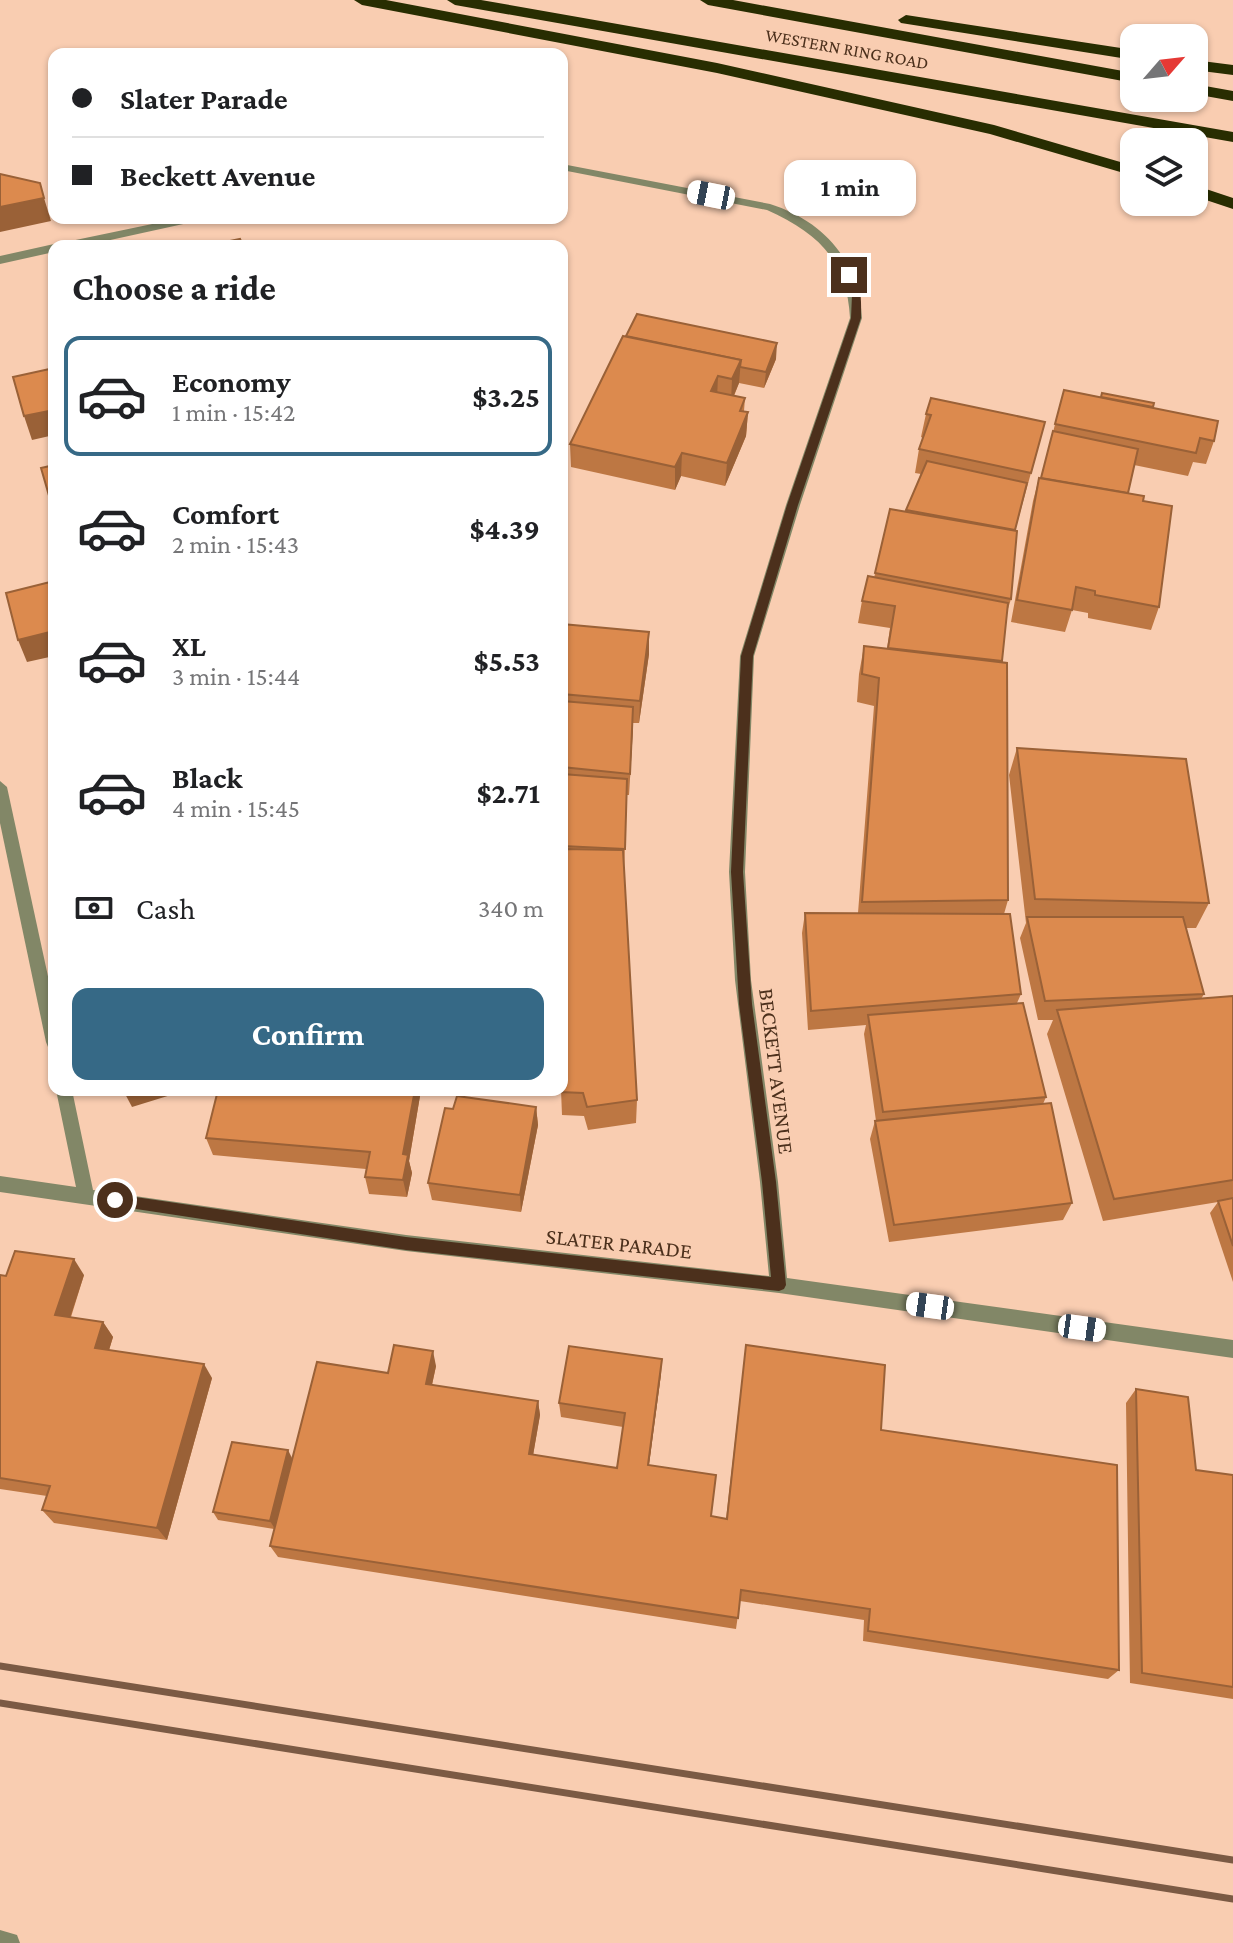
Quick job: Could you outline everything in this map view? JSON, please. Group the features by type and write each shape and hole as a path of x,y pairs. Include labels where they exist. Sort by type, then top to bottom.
{"highway":[{"path":"362,0 717,68 994,130 1120,167"},
{"name":"WESTERN RING ROAD","path":"455,0 1233,137"},
{"name":"WESTERN RING ROAD","path":"708,0 1120,75"},
{"path":"773,0 1120,53"},
{"path":"1208,67 1233,70"},
{"path":"1208,92 1233,96"},
{"path":"1208,195 1233,204"}],"street":[{"name":"BECKETT AVENUE","path":"568,168 770,207 804,224 840,260 857,295 856,318 802,477 747,656 737,872 743,980 779,1285"},
{"path":"94,240 169,224"},
{"path":"0,260 48,249"},
{"path":"0,787 48,1014"},
{"path":"65,1096 86,1196"},
{"name":"SLATER PARADE","path":"0,1184 406,1243 779,1285 1233,1349"},
{"path":"0,1941 9,1943"}],"building":[{"path":"0,174 40,183 44,198 0,207"},
{"path":"637,314 777,343 766,372 740,367 741,360 626,336"},
{"path":"623,336 741,360 732,379 718,376 711,391 745,398 740,411 748,412 727,463 682,453 675,467 570,444"},
{"path":"48,369 48,411 24,416 13,377"},
{"path":"1064,390 1218,421 1214,441 1200,438 1196,453 1055,424"},
{"path":"1102,393 1154,403 1153,407 1101,397"},
{"path":"931,398 1045,422 1031,473 919,449 931,415 926,414"},
{"path":"1053,431 1138,449 1128,493 1041,478"},
{"path":"927,461 1027,483 1015,530 906,510"},
{"path":"48,466 48,492 41,468"},
{"path":"1039,478 1144,496 1143,501 1172,506 1159,607 1095,595 1095,591 1076,587 1072,610 1017,600"},
{"path":"890,509 1017,531 1011,599 875,573"},
{"path":"868,576 1008,603 1002,661 888,648 895,606 862,601"},
{"path":"48,582 48,632 18,640 6,593"},
{"path":"568,625 649,632 640,701 568,695"},
{"path":"864,646 1007,663 1008,900 862,902 879,678 862,674"},
{"path":"568,702 633,707 630,774 568,768"},
{"path":"1017,748 1186,759 1209,903 1035,899"},
{"path":"568,774 627,779 625,849 568,846"},
{"path":"568,849 623,850 637,1100 587,1107 583,1093 568,1092"},
{"path":"805,913 1010,914 1021,994 811,1011"},
{"path":"1027,917 1183,917 1204,994 1045,1001"},
{"path":"1233,996 1233,1180 1114,1199 1057,1010"},
{"path":"1023,1003 1046,1097 883,1112 868,1015"},
{"path":"216,1096 414,1096 403,1154 408,1155 403,1180 365,1177 370,1152 206,1138"},
{"path":"457,1096 536,1107 520,1195 428,1183 445,1108 453,1109"},
{"path":"1051,1103 1072,1203 894,1225 875,1121"},
{"path":"1233,1198 1233,1246 1218,1201"},
{"path":"15,1251 74,1259 55,1315 103,1322 95,1348 204,1364 157,1528 42,1510 50,1486 0,1478 0,1275 6,1276"},
{"path":"394,1345 433,1351 426,1384 538,1401 529,1454 617,1468 625,1413 559,1403 569,1346 662,1359 648,1465 716,1475 711,1516 727,1519 746,1345 885,1365 881,1430 1117,1465 1119,1670 868,1631 870,1609 741,1590 738,1618 270,1546 317,1362 388,1373"},
{"path":"1136,1389 1188,1397 1196,1470 1233,1475 1233,1687 1142,1673"},
{"path":"232,1442 288,1450 270,1521 213,1512"}],"railway":[{"path":"0,1666 1233,1860"},
{"path":"0,1703 1233,1899"}],"route":[{"path":"115,1200 406,1243 779,1285 769,1182 745,1004 737,872 747,656 825,405 856,318 857,295 849,275"}]}
